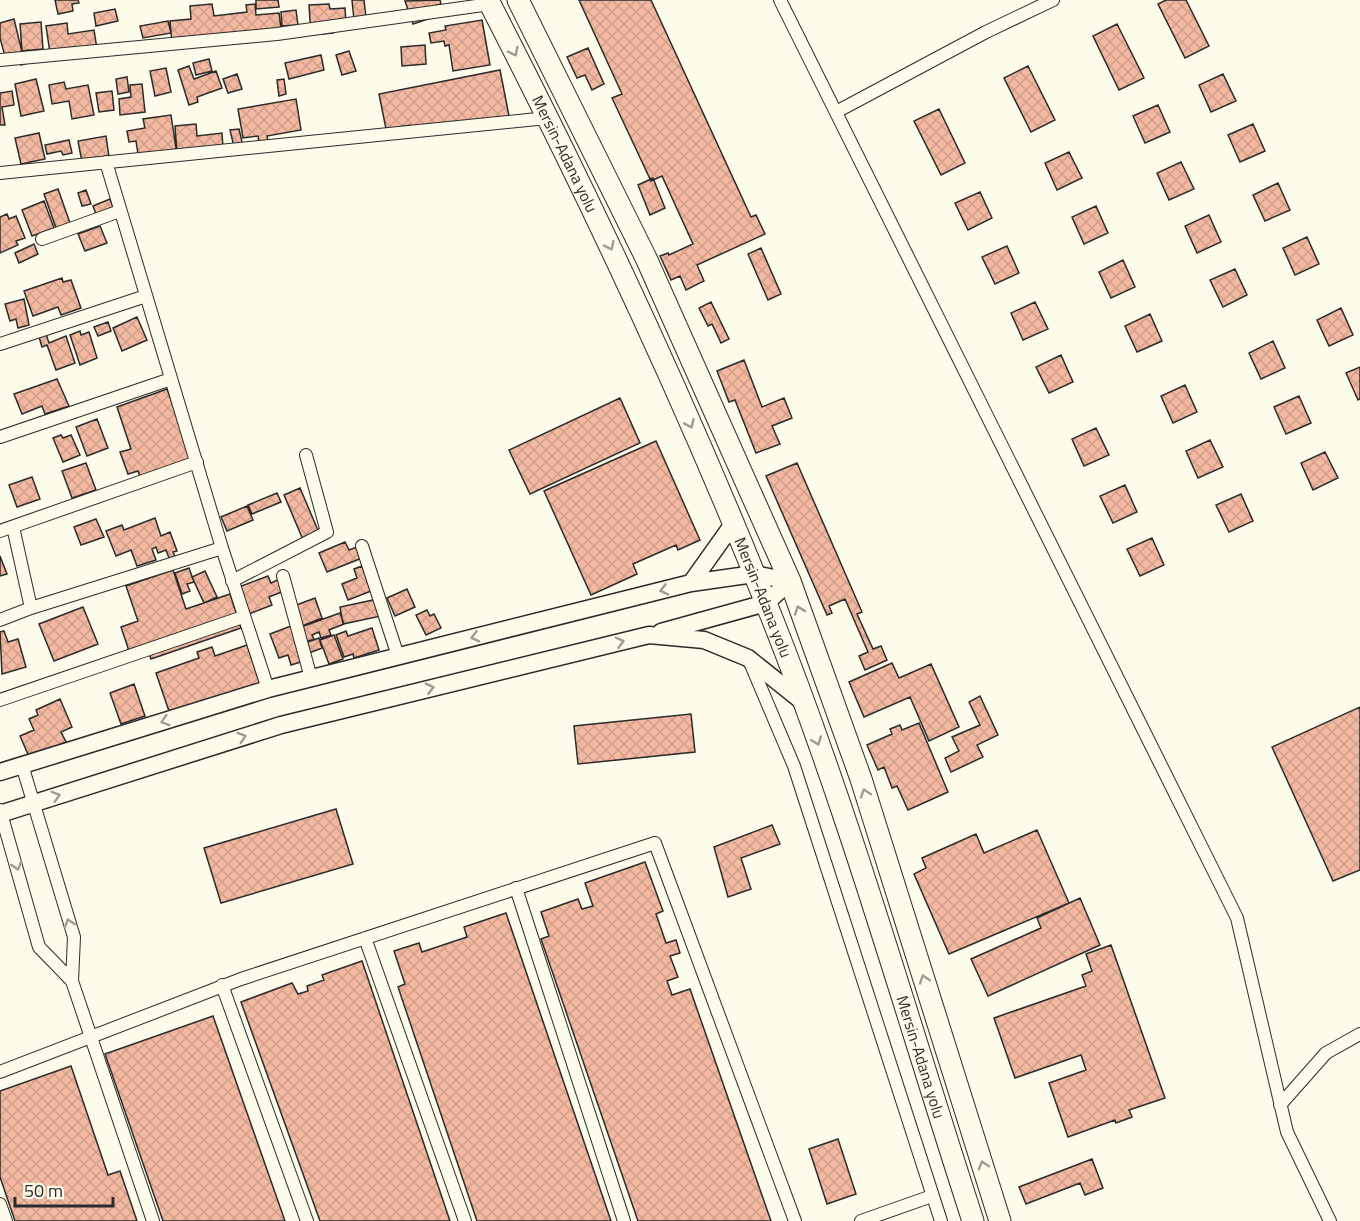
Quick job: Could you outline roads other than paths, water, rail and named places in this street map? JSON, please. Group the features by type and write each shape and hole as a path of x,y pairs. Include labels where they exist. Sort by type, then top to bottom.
{"highway":[{"name":"Mersin-Adana yolu","path":"518,0 646,258 790,581 861,779 1000,1221"},
{"name":"Mersin-Adana yolu","path":"489,2 623,273 766,603 835,789 973,1221"}],"main road":[{"path":"692,584 733,524"},
{"path":"0,772 268,689 692,584 754,574 790,581"},
{"path":"0,812 281,724 649,635 766,603 790,581"},
{"path":"649,635 704,640 748,658 803,702"}],"street":[{"path":"780,0 1237,918 1287,1132 1330,1221"},
{"path":"836,112 986,32 1053,0"},
{"path":"0,60 277,34 489,2"},
{"path":"0,173 547,118"},
{"path":"106,162 243,617 268,689"},
{"path":"42,239 120,211"},
{"path":"0,344 146,296"},
{"path":"0,437 171,379"},
{"path":"232,581 327,532 306,455"},
{"path":"0,531 197,462"},
{"path":"13,527 31,608"},
{"path":"362,546 398,656"},
{"path":"0,620 31,608 222,548"},
{"path":"283,576 311,678"},
{"path":"0,700 243,617"},
{"path":"748,658 794,766 941,1221"},
{"path":"22,765 74,937 72,981 153,1221"},
{"path":"0,812 39,946 72,981"},
{"path":"0,1072 90,1039 222,985 655,843 795,1221"},
{"path":"516,888 624,1221"},
{"path":"365,938 465,1221"},
{"path":"222,985 307,1221"},
{"path":"1280,1105 1326,1053 1360,1034"},
{"path":"861,1221 932,1196"},
{"path":"0,1204 6,1221"}]}
